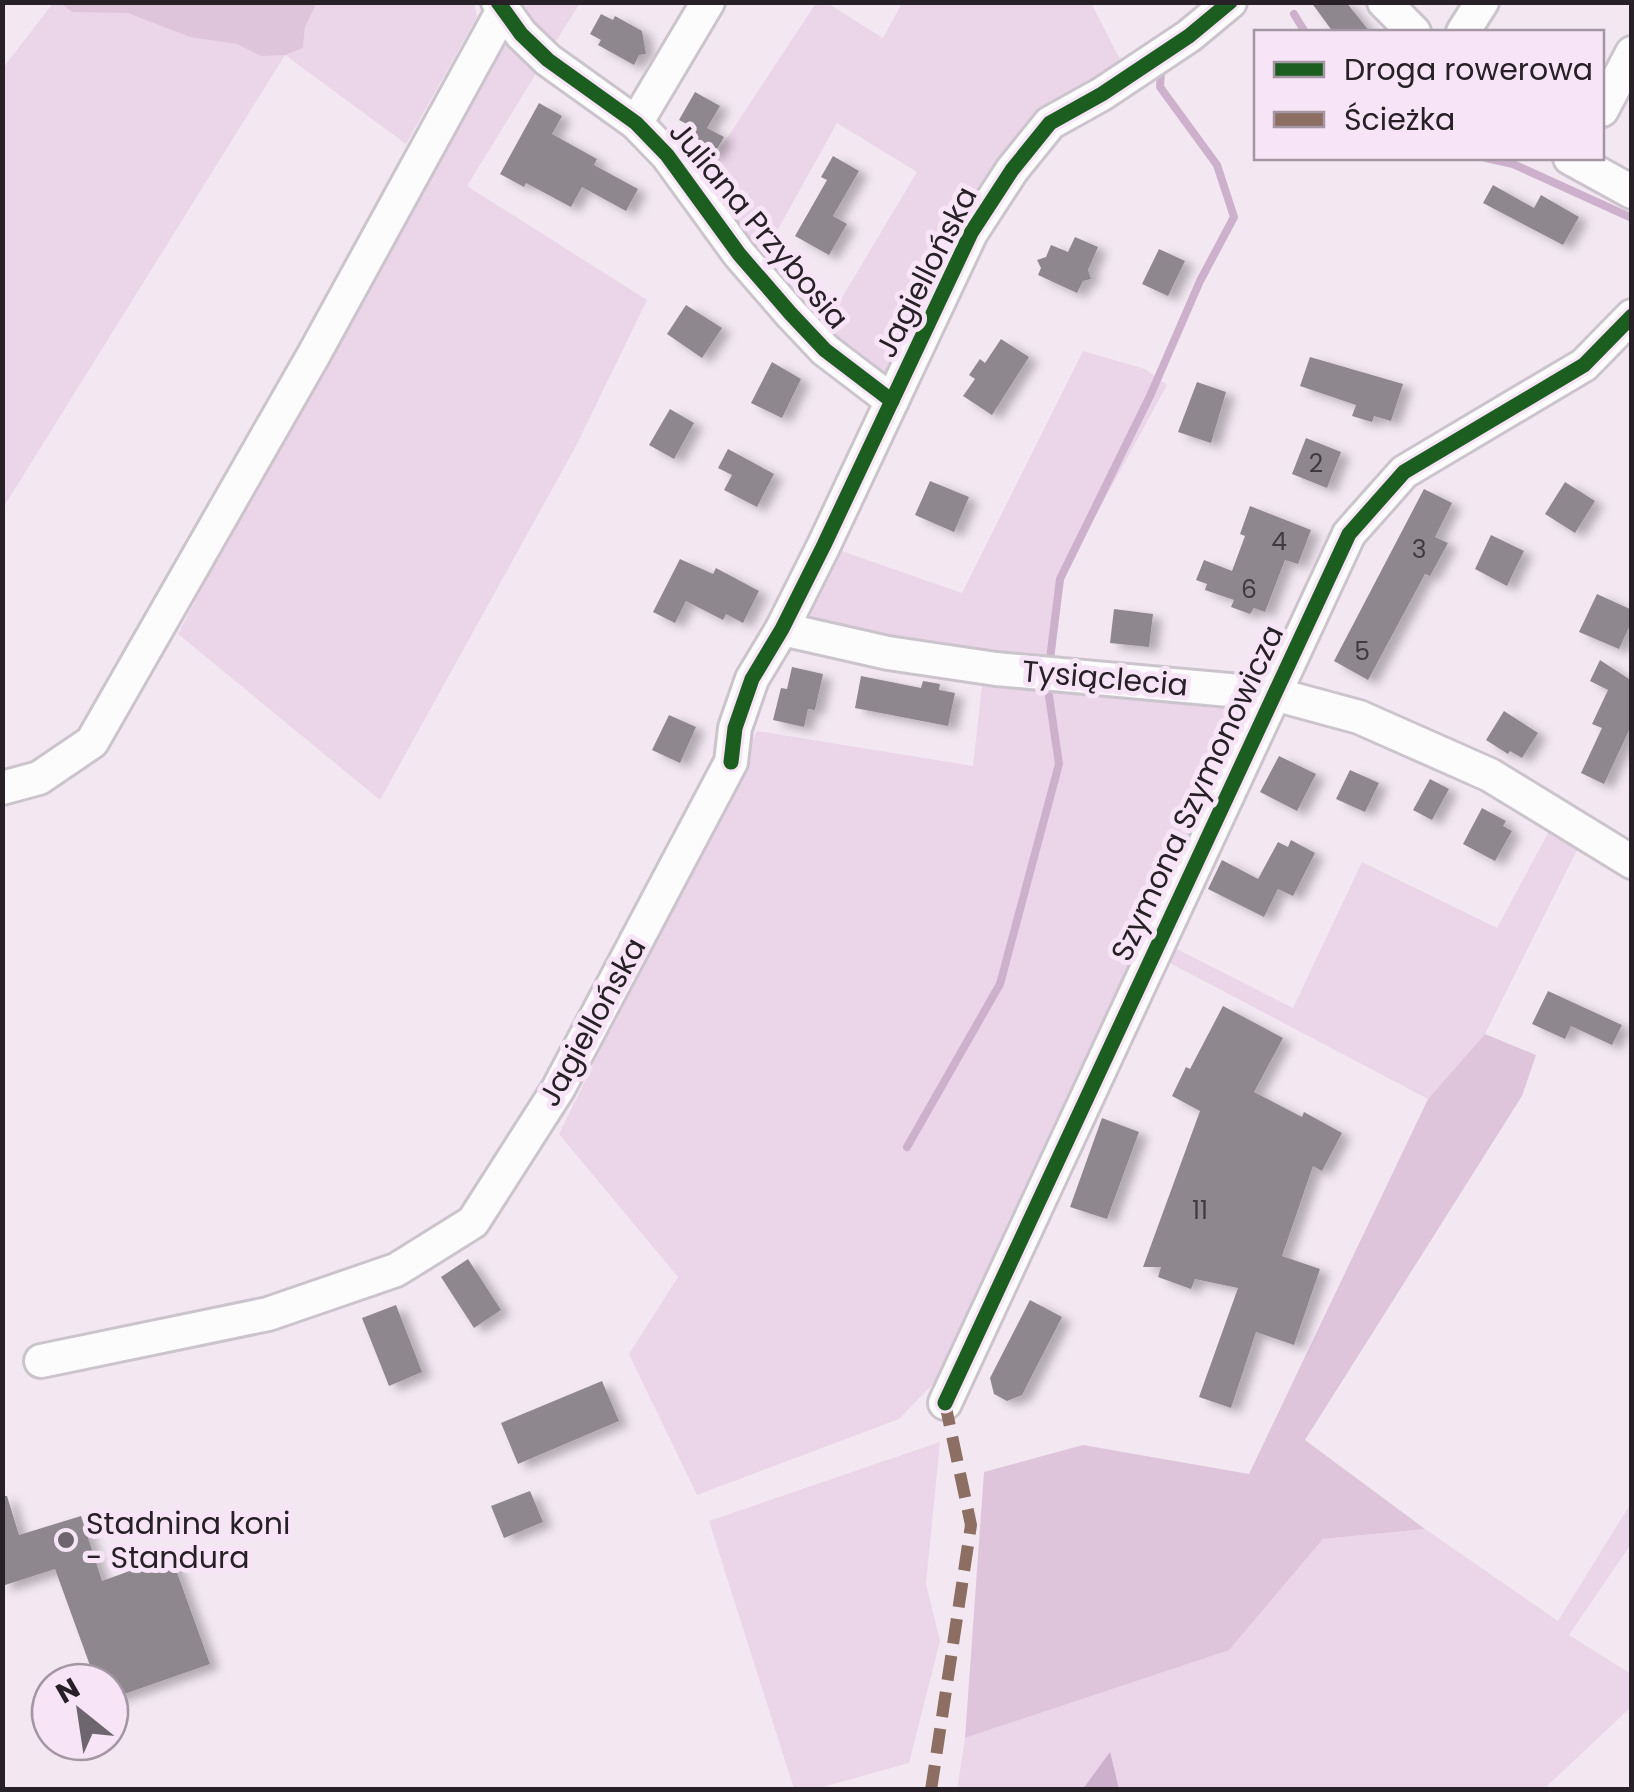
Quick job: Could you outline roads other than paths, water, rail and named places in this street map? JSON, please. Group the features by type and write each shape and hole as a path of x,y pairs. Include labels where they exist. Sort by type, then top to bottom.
{"street":[{"path":"636,123 708,2"},
{"name":"Jagiellońska","path":"41,1361 268,1314 396,1270 473,1222 558,1089 731,762 735,728 752,678 782,629 971,233 1012,170 1050,122 1102,94 1188,36 1230,2"},
{"path":"1384,2 1412,30"},
{"path":"1464,30 1482,2"},
{"name":"Juliana Przybosia","path":"2,788 39,778 92,742 314,356 500,6 548,60 636,123 667,155 740,254 791,314 825,350 892,401"},
{"path":"1604,106 1632,54"},
{"path":"1577,160 1632,192"},
{"name":"Szymona Szymonowicza","path":"944,1403 1349,534 1404,472 1584,365 1632,316"},
{"name":"Tysiąclecia","path":"782,629 888,653 996,669 1274,694 1359,717 1490,776 1632,862"}],"waterway":[{"path":"1294,14 1304,30"},
{"path":"1050,659 1060,579 1234,217 1217,165 1160,87 1161,71 1165,68"},
{"path":"1495,160 1513,164 1632,218"},
{"path":"907,1147 1000,984 1059,764 1048,689"}],"place":[{"name":"Stadnina koni - Standura","path":"66,1540"}]}
